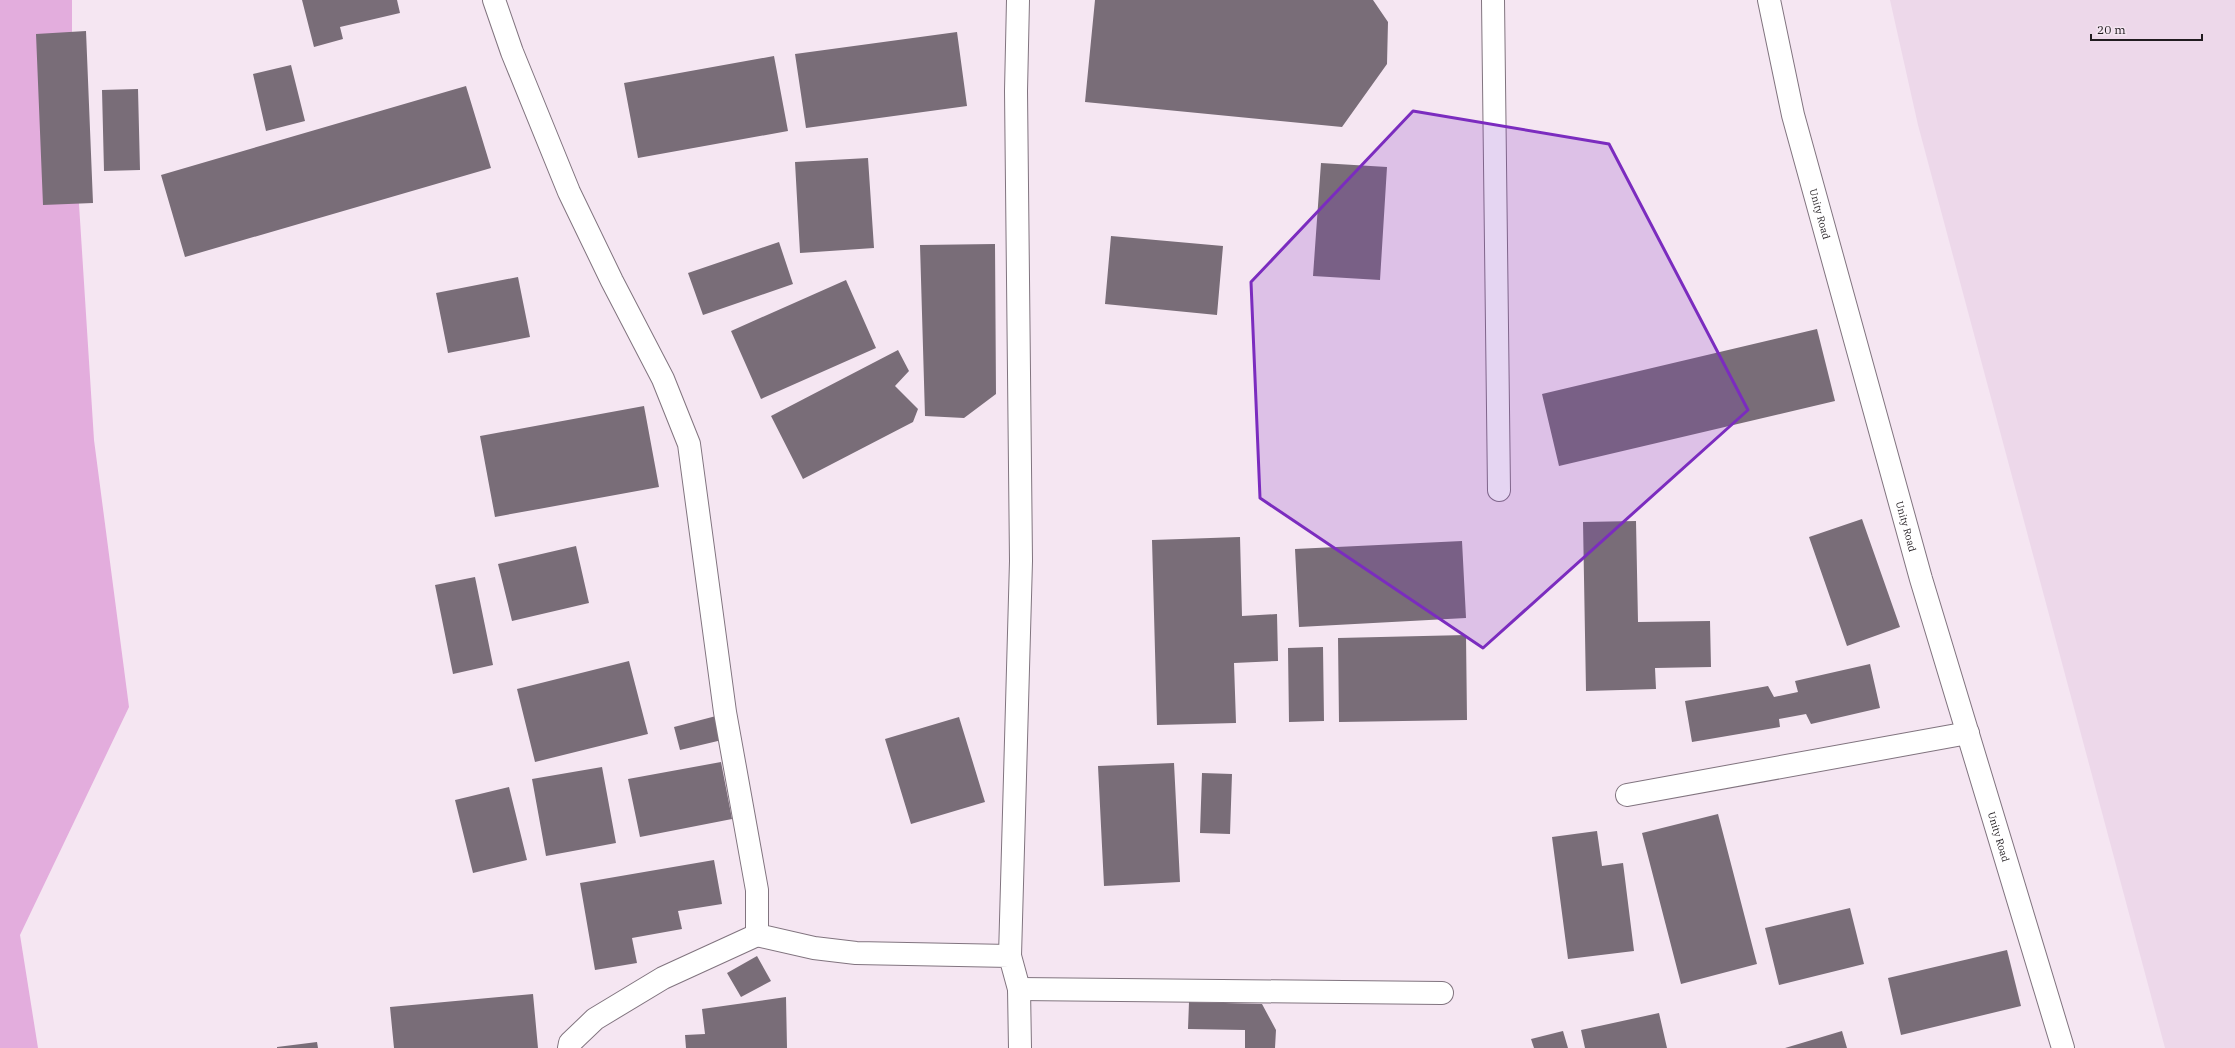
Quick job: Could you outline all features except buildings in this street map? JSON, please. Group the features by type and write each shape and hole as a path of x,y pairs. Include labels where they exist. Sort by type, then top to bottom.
{"street":[{"path":"494,0 512,52 569,192 612,281 663,379 689,444 725,712 757,890 757,935"},
{"path":"1018,0 1016,91 1021,561 1010,956 1019,989 1020,1048"},
{"path":"1493,0 1499,490"},
{"name":"Unity Road","path":"1769,0 1795,122 1922,579 2063,1048"},
{"path":"1627,795 1968,733"},
{"path":"569,1048 570,1043 595,1019 663,978 757,935 814,948 856,953 1010,956"},
{"path":"1019,989 1442,993"}],"highlighted area":[{"path":"1413,111 1609,144 1748,410 1483,648 1260,498 1251,282"}],"shaded area":[{"path":"0,0 72,0 72,94 94,440 129,707 20,935 38,1048 0,1048"},
{"path":"1890,0 2235,0 2235,1048 2165,1048 1918,125"}]}
